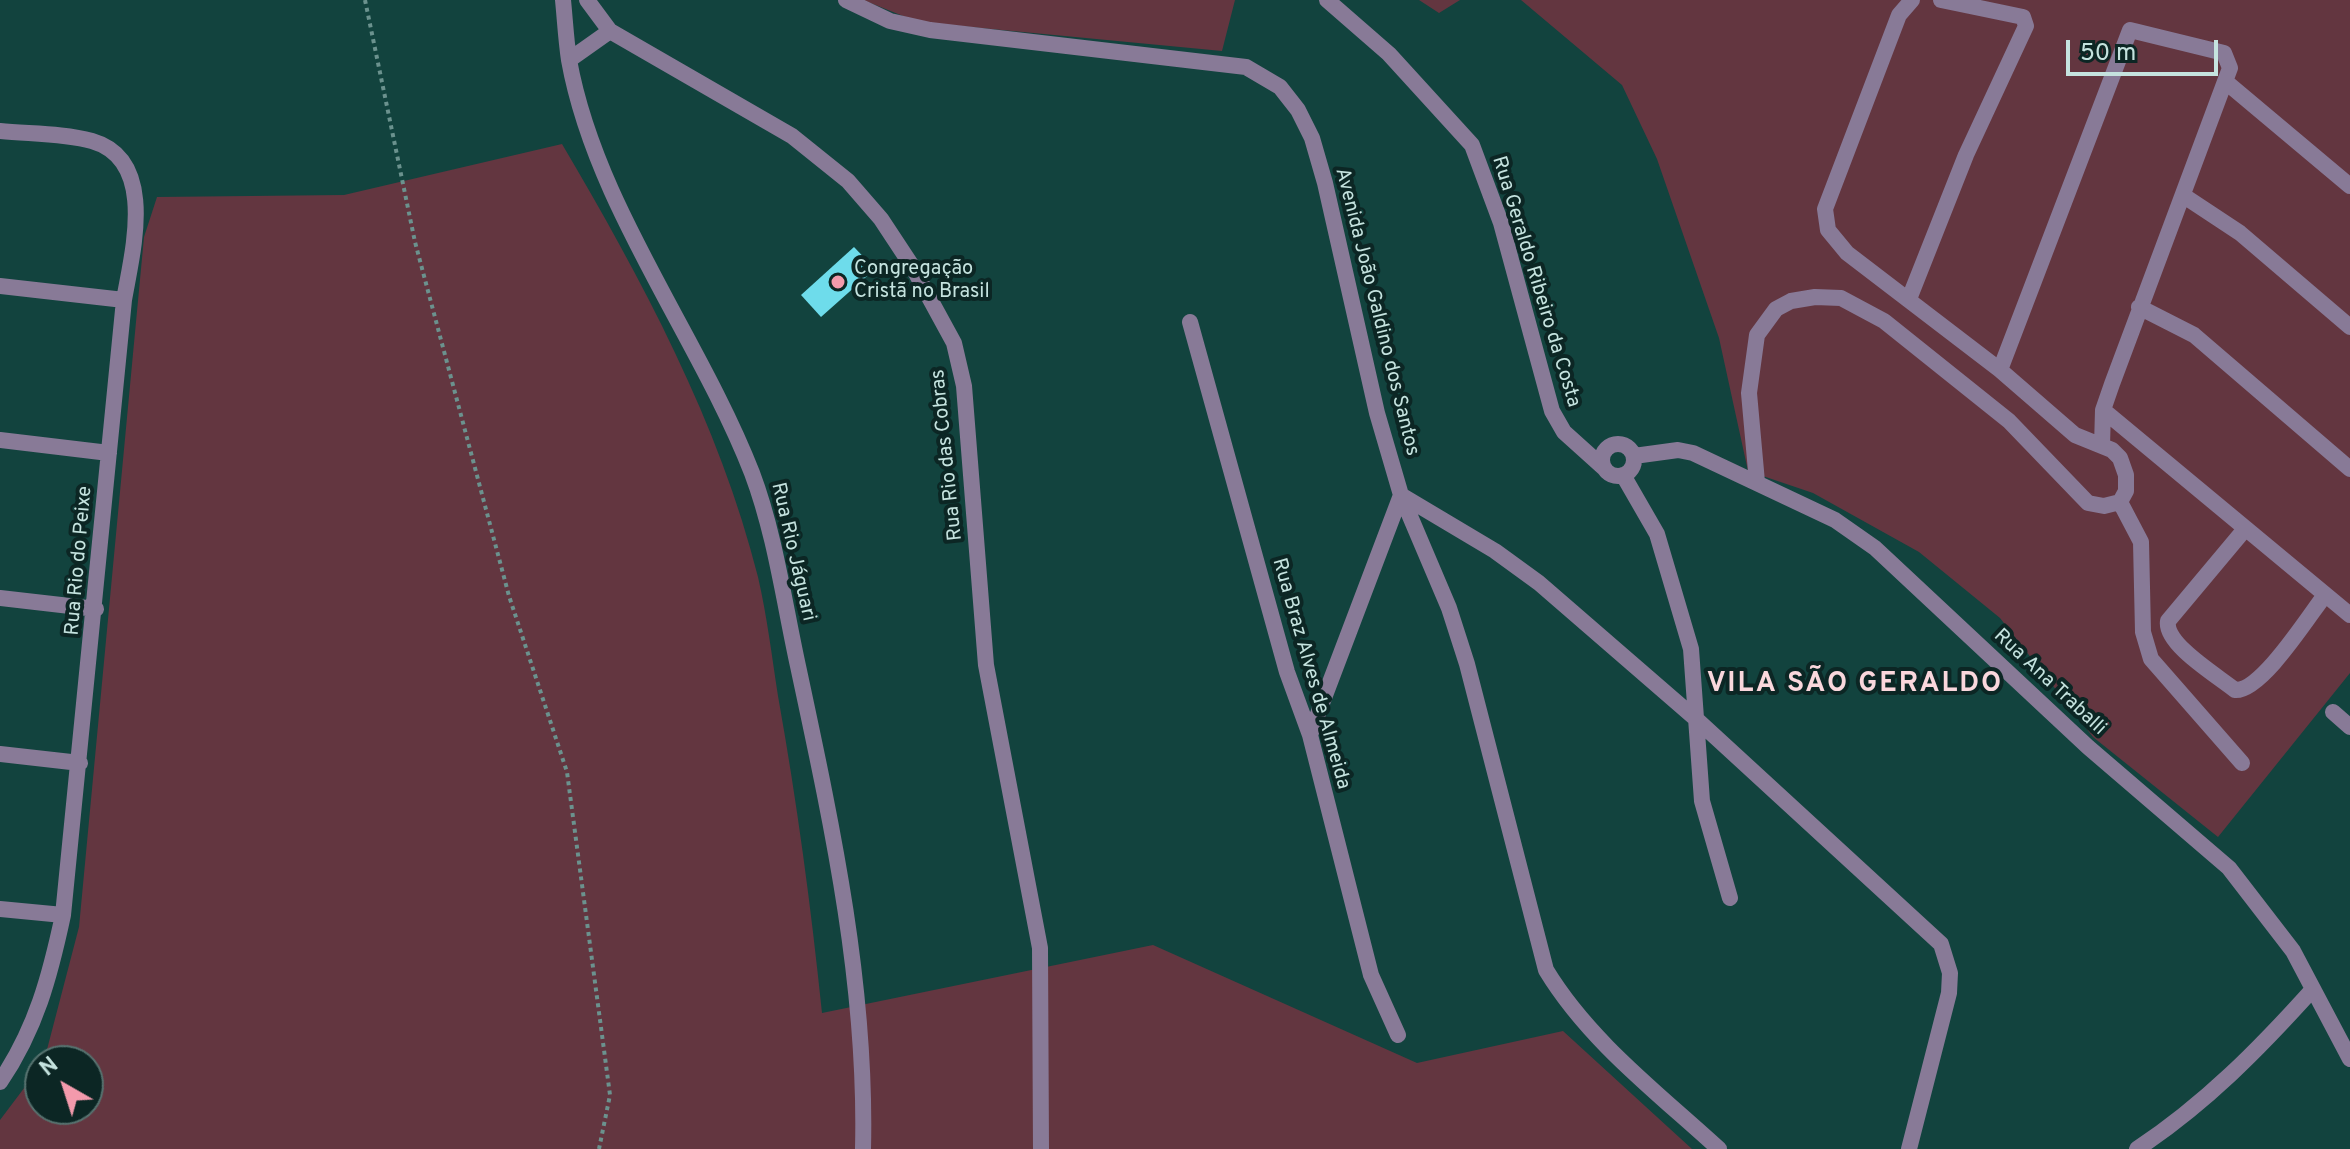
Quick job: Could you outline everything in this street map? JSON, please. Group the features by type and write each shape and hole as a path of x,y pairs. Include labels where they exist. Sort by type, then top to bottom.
{"street":[{"name":"Rua Rio Jáguari","path":"563,0 569,60 590,132 623,216 752,474 768,526 836,842 858,1003 863,1149"},
{"name":"Rua Rio das Cobras","path":"587,0 610,31 792,136 837,171 881,219 912,266 954,343 964,386 986,665 1038,930 1041,1149"},
{"name":"Avenida João Galdino dos Santos","path":"846,0 890,21 930,30 1246,67 1280,87 1298,110 1325,183 1352,316 1401,495 1449,608 1467,664 1546,970 1566,1004 1719,1149"},
{"name":"Rua Geraldo Ribeiro da Costa","path":"1327,0 1398,63 1472,145 1501,223 1552,411 1558,425 1604,468"},
{"path":"1757,482 1749,393 1757,335 1776,309 1791,301 1815,297 1841,298 1893,328 2009,421 2088,503 2104,506 2120,502 2126,491 2124,465 2112,450 2075,435 2000,370 1838,244 1828,230 1825,209 1899,15 1912,0"},
{"path":"1909,299 1966,155 2026,26 2023,17 1941,0"},
{"path":"2000,370 2130,30 2220,51 2230,68 2226,82 2139,307 2103,410 2102,446"},
{"path":"569,60 610,31"},
{"path":"2226,82 2350,186"},
{"name":"Rua Rio do Peixe","path":"0,131 90,141 109,150 133,185 138,213 124,300 96,609 63,915 49,984 34,1024 6,1065 0,1082"},
{"path":"2184,196 2240,233 2350,327"},
{"path":"0,286 124,300"},
{"path":"2139,307 2194,335 2350,469"},
{"name":"Rua Braz Alves de Almeida","path":"1190,322 1287,672 1310,735 1371,975 1398,1035"},
{"path":"2103,410 2350,615"},
{"path":"1571,439 1610,447 1624,446 1634,456 1633,466 1623,475 1612,475 1604,468 1603,458 1610,447"},
{"path":"0,440 109,453"},
{"name":"Rua Ana Traballi","path":"1634,456 1678,450 1757,482 1835,520 1875,548 2088,747 2229,868 2293,951 2350,1059"},
{"path":"1623,475 1643,504 1670,566 1691,649 1702,801 1730,898"},
{"path":"1310,735 1401,495 1495,551 1539,583 1696,719 1941,944 1950,973 1949,993 1909,1149"},
{"path":"2120,502 2141,542 2143,632 2151,659 2242,763"},
{"path":"2245,529 2168,621 2169,634 2181,648 2235,690 2248,689 2325,595"},
{"path":"0,598 96,609"},
{"path":"2333,712 2350,727"},
{"path":"0,754 80,763"},
{"path":"0,909 63,915"},
{"path":"2137,1149 2221,1085 2313,989"}],"path":[{"path":"365,0 419,257 509,596 567,772 610,1095 599,1149"}],"shaded area":[{"path":"863,0 1235,0 1222,51 918,22"},
{"path":"1419,0 1460,0 1439,13"},
{"path":"1521,0 2350,0 2350,673 2218,837 2093,737 2000,618 1919,552 1813,493 1748,471 1719,338 1657,159 1622,85"},
{"path":"562,144 621,247 675,353 700,408 742,520 767,622 803,854 822,1013 1153,945 1417,1063 1563,1031 1692,1149 0,1149 0,1120 24,1088 24,1125 104,1125 104,1045 48,1045 79,927 144,237 157,197 344,195"}],"building":[{"name":"Congregação Cristã no Brasil","path":"854,247 875,269 821,317 801,295"}],"place":[{"name":"Congregação Cristã no Brasil","path":"838,282"}],"district":[{"name":"VILA SÃO GERALDO","path":"1855,685"}]}
